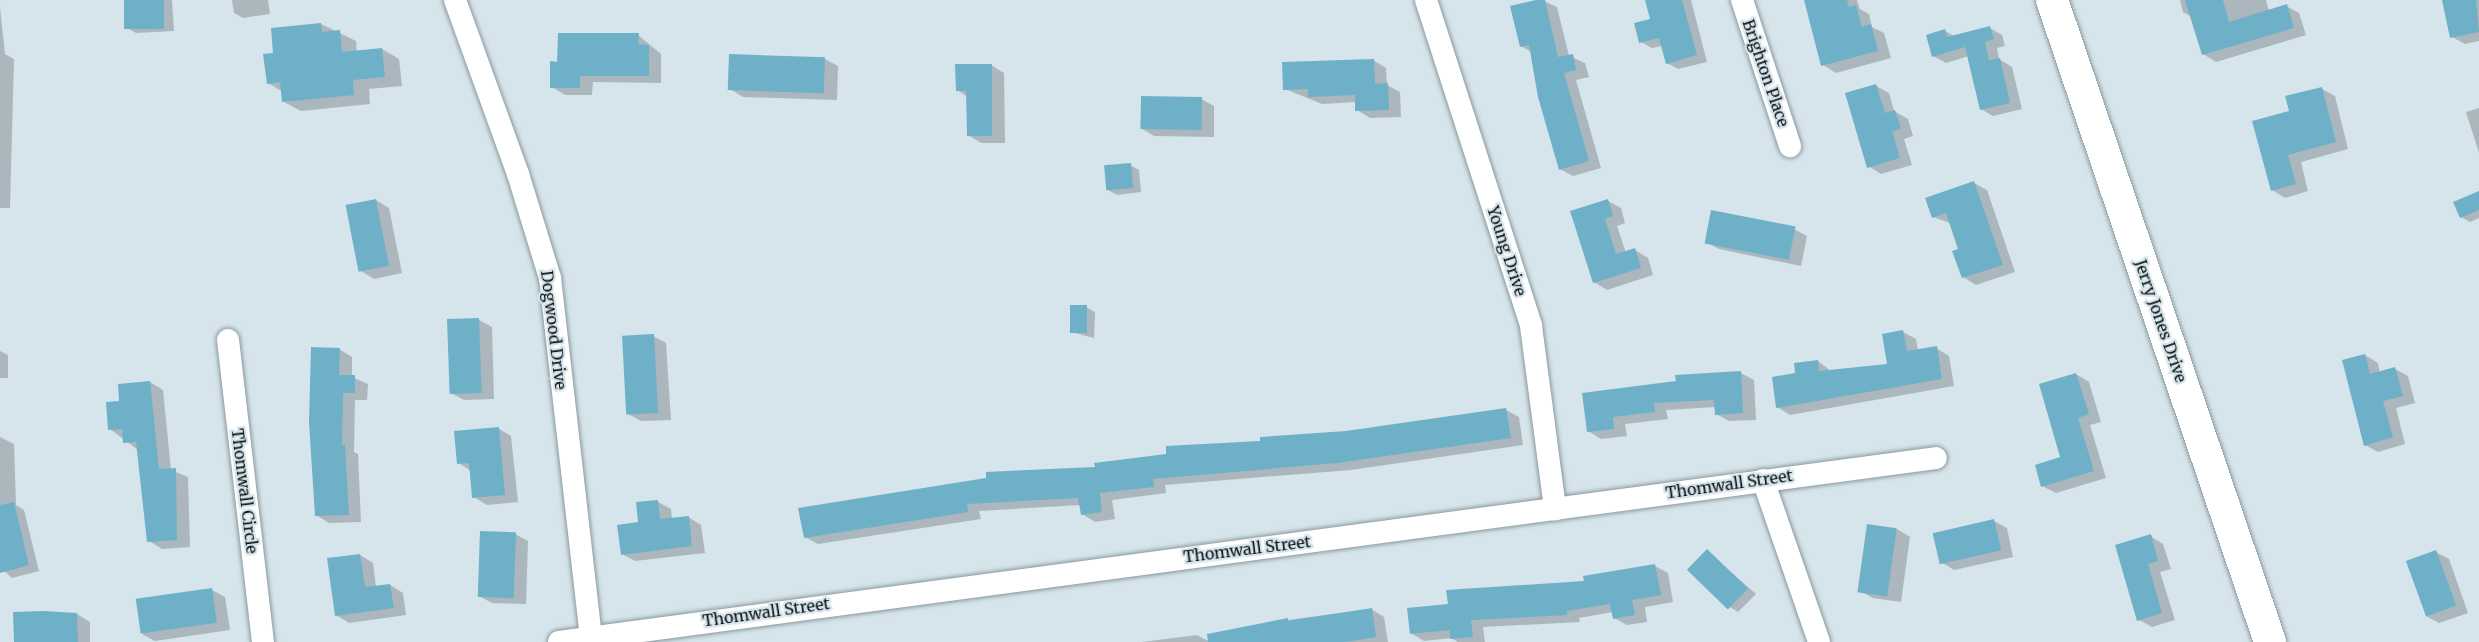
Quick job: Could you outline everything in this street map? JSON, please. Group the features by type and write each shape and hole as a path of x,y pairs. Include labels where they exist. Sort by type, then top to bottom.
{"main road":[{"name":"Jerry Jones Drive","path":"2052,0 2270,642"}],"street":[{"name":"Dogwood Drive","path":"455,0 518,174 550,278 591,638"},
{"name":"Young Drive","path":"1426,0 1531,326 1556,509"},
{"name":"Brighton Place","path":"1742,0 1790,146"},
{"name":"Thomwall Circle","path":"228,340 263,642"},
{"name":"Thomwall Street","path":"559,642 1936,458"},
{"path":"1763,480 1819,642"}],"building":[{"path":"124,0 164,0 164,29 124,29"},
{"path":"1545,0 1558,57 1573,54 1576,70 1564,73 1589,161 1559,170 1538,97 1529,45 1520,47 1510,6"},
{"path":"1645,0 1682,0 1697,55 1666,64 1659,38 1639,43 1634,23 1650,19"},
{"path":"1804,0 1847,0 1849,7 1856,5 1862,27 1871,24 1878,51 1821,66"},
{"path":"2185,0 2223,0 2229,22 2287,4 2294,28 2202,55"},
{"path":"2442,0 2476,0 2479,32 2450,38"},
{"path":"321,23 322,32 340,30 342,52 382,48 385,77 353,80 354,95 282,102 280,82 267,84 263,54 273,53 271,28"},
{"path":"1990,26 1994,39 1985,42 1989,60 2000,58 2010,103 1980,110 1965,47 1932,57 1926,35 1945,29 1947,37"},
{"path":"558,33 639,33 638,44 649,45 649,76 580,76 580,88 550,88 550,61 557,62"},
{"path":"729,54 825,57 824,93 728,90"},
{"path":"1374,59 1375,84 1388,83 1389,110 1355,111 1355,95 1308,97 1308,89 1283,90 1282,62"},
{"path":"955,64 992,64 992,136 967,136 966,91 956,91"},
{"path":"1876,84 1885,113 1895,110 1901,129 1892,131 1900,158 1867,168 1845,93"},
{"path":"2322,87 2336,142 2288,155 2296,184 2271,191 2252,121 2289,111 2285,96"},
{"path":"1141,96 1202,97 1201,130 1140,129"},
{"path":"1131,163 1133,188 1106,190 1104,165"},
{"path":"1974,181 2003,265 1962,278 1952,251 1958,249 1946,213 1932,218 1925,198"},
{"path":"2479,191 2479,210 2460,218 2453,202"},
{"path":"376,199 389,266 359,272 346,205"},
{"path":"1608,199 1613,216 1605,219 1616,254 1635,248 1641,268 1593,283 1570,211"},
{"path":"1711,210 1795,226 1789,260 1705,243"},
{"path":"1070,305 1087,305 1087,333 1070,333"},
{"path":"479,318 482,393 450,394 447,319"},
{"path":"1903,330 1907,351 1937,346 1942,379 1776,408 1772,377 1795,373 1794,363 1818,360 1819,371 1887,364 1882,334"},
{"path":"654,334 658,413 626,415 622,336"},
{"path":"311,347 340,348 339,375 355,375 355,393 343,393 342,445 345,445 349,515 315,516 309,422"},
{"path":"2365,354 2370,374 2395,367 2403,396 2383,401 2393,437 2364,446 2342,360"},
{"path":"1741,371 1743,413 1715,415 1714,400 1654,403 1655,412 1613,417 1614,429 1587,432 1582,393 1676,381 1675,375"},
{"path":"2076,373 2089,414 2078,418 2094,471 2041,487 2035,465 2060,457 2039,384"},
{"path":"150,381 159,469 176,468 177,540 147,542 136,442 123,443 122,429 108,430 106,402 119,401 118,384"},
{"path":"1506,408 1511,438 1337,463 1153,479 1154,487 1100,493 1102,512 1081,515 1078,498 967,504 968,512 804,538 798,508 986,478 986,472 1095,467 1094,463 1166,454 1166,446 1260,441 1260,437 1346,431"},
{"path":"499,427 505,495 472,498 469,463 457,464 454,431"},
{"path":"658,500 660,519 689,516 692,546 621,555 617,525 638,522 636,502"},
{"path":"14,502 29,565 0,573 0,505"},
{"path":"1994,519 2001,550 1940,564 1933,533"},
{"path":"1867,524 1897,528 1887,597 1857,592"},
{"path":"480,531 516,532 514,598 478,597"},
{"path":"2151,534 2158,561 2148,564 2162,613 2137,621 2115,545"},
{"path":"1707,549 1748,589 1728,609 1687,570"},
{"path":"2436,550 2456,605 2426,616 2406,561"},
{"path":"360,554 365,587 390,584 394,608 335,616 327,558"},
{"path":"1655,564 1661,595 1632,600 1635,615 1613,619 1610,604 1567,611 1567,615 1471,620 1473,637 1450,639 1450,630 1410,634 1407,608 1448,604 1446,590 1584,581 1583,576"},
{"path":"212,588 217,623 141,633 136,599"},
{"path":"1372,608 1376,637 1345,642 1208,642 1207,634 1288,618 1288,621"},
{"path":"13,612 77,613 78,642 14,642"}]}
